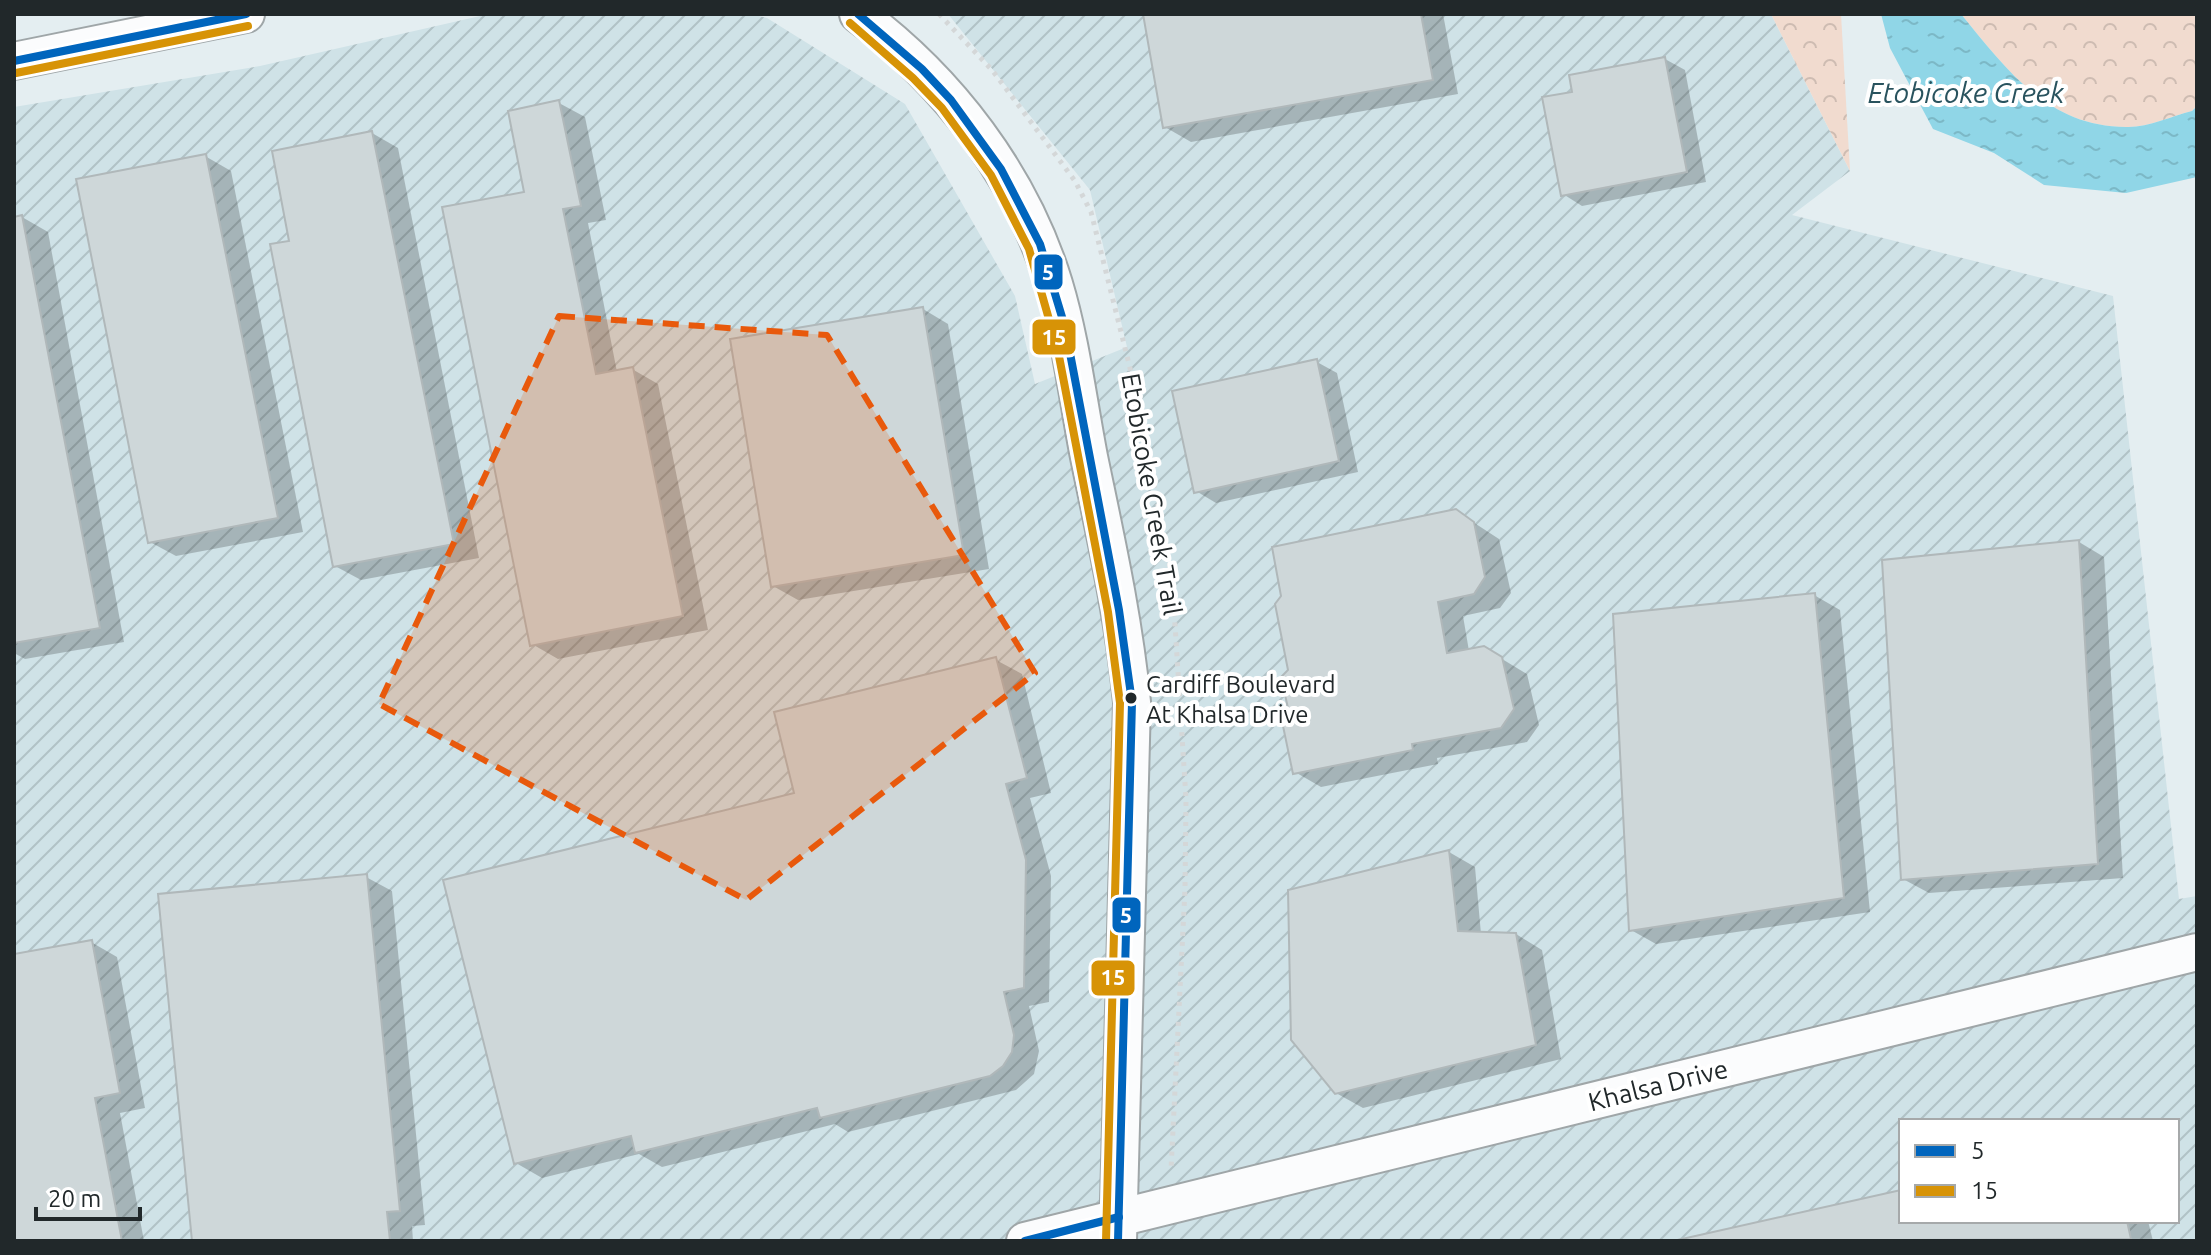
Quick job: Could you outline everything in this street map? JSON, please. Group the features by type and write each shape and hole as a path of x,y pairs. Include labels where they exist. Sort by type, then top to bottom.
{"street":[{"path":"14,61 164,22 246,14"},
{"path":"858,14 930,78 994,156 1029,219 1055,287 1126,636 1132,702 1118,1229"},
{"name":"Khalsa Drive","path":"1025,1241 1118,1229 2197,952"}],"path":[{"name":"Etobicoke Creek Trail","path":"939,14 992,70 1075,181 1103,248 1135,388 1172,577 1186,799 1175,1127"}],"highlighted area":[{"path":"559,316 827,335 1035,673 746,900 379,704"}],"shaded area":[{"path":"489,14 751,14 767,18 905,104 1015,296 1035,384 1127,347 1090,190 948,14 1771,14 1850,171 1792,215 2113,296 2179,899 2197,896 2197,1241 14,1241 14,107 260,66"}],"green space":[{"path":"1771,14 1841,14 1850,171"},
{"path":"1961,14 2197,14 2197,105 2192,111 2134,127 2098,124 2074,117 2051,106 2012,74"}],"water":[{"name":"Etobicoke Creek","path":"1881,14 1961,14 2012,74 2031,91 2051,106 2098,124 2142,126 2192,111 2197,106 2197,177 2126,193 2044,185 1994,153 1933,129 1890,48"}],"building":[{"path":"1143,14 1421,14 1433,80 1163,128"},
{"path":"1665,57 1687,172 1561,196 1542,97 1572,92 1569,75"},
{"path":"559,100 581,206 563,209 596,374 633,367 683,616 530,646 442,207 524,192 508,111"},
{"path":"372,131 454,544 333,567 270,244 289,241 272,151"},
{"path":"206,154 278,518 148,543 76,179"},
{"path":"22,215 100,628 14,643 14,217"},
{"path":"923,307 964,555 771,587 730,339"},
{"path":"1317,359 1339,461 1194,493 1172,391"},
{"path":"1456,509 1474,522 1485,577 1474,594 1438,602 1447,653 1484,646 1502,657 1514,709 1501,728 1412,744 1413,750 1293,774 1283,726 1290,717 1281,677 1288,670 1275,604 1281,596 1272,547"},
{"path":"2079,540 2098,864 1901,880 1882,560"},
{"path":"1815,593 1844,898 1629,931 1613,614"},
{"path":"996,657 1027,778 1006,784 1026,860 1024,988 1004,992 1014,1035 1012,1052 1003,1066 990,1076 820,1118 817,1108 635,1153 631,1136 514,1164 443,880 794,793 774,712"},
{"path":"1449,850 1458,931 1516,933 1536,1045 1335,1094 1291,1040 1288,890"},
{"path":"367,874 400,1211 387,1212 390,1241 192,1241 158,894"},
{"path":"92,940 120,1093 95,1098 122,1241 14,1241 14,954"},
{"path":"1899,1190 1899,1223 2127,1223 2131,1239 1673,1241"}],"transit line":[{"name":"5","path":"14,61 246,14"},
{"name":"5","path":"858,14 922,69 951,100 1001,169 1040,244 1065,327 1119,610 1132,702 1118,1241"},
{"name":"15","path":"850,23 942,108 991,175 1029,249 1058,351 1108,612 1120,703 1106,1241"},
{"name":"15","path":"16,73 248,26"},
{"name":"5","path":"1025,1241 1119,1217"}],"place":[{"name":"Cardiff Boulevard At Khalsa Drive","path":"1131,698"}]}
